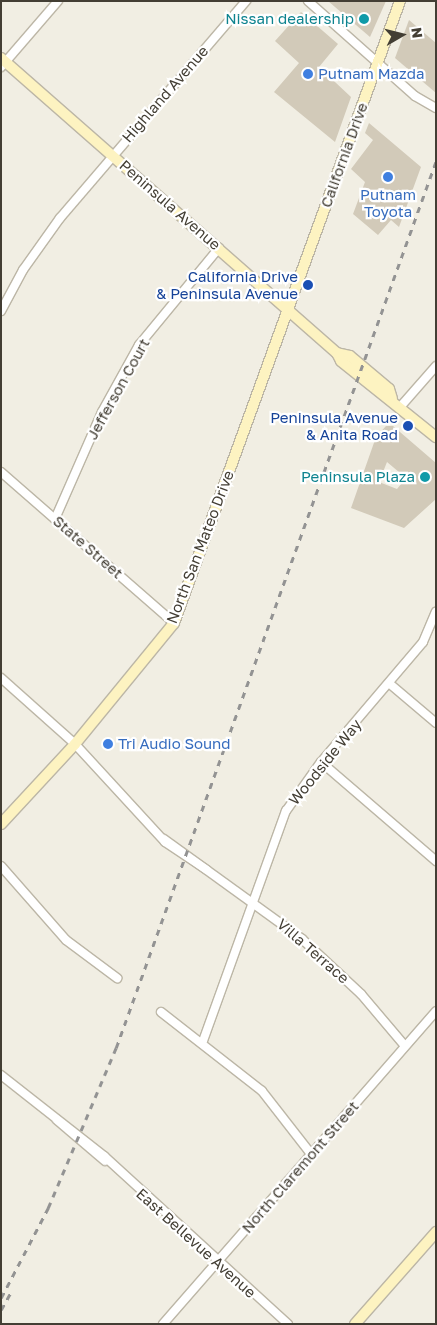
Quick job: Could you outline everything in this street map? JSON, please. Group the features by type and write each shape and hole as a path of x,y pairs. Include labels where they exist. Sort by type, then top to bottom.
{"main road":[{"name":"California Drive","path":"288,308 400,1"},
{"name":"Peninsula Avenue","path":"3,62 113,155 337,352 350,356 389,389 392,399 436,437"},
{"name":"North San Mateo Drive","path":"1,824 75,744 174,623 288,308"},
{"path":"355,1324 436,1232"}],"street":[{"path":"3,62 58,1"},
{"name":"Highland Avenue","path":"1,311 25,266 113,155 246,1"},
{"path":"308,1 378,63 433,107 436,115"},
{"name":"Jefferson Court","path":"55,519 102,412 139,345 219,248"},
{"path":"401,406 436,366"},
{"name":"State Street","path":"1,472 174,623"},
{"name":"Woodside Way","path":"203,1041 286,811 321,762 390,684 423,642 436,612"},
{"name":"Villa Terrace","path":"1,678 75,744 164,839 253,900 361,994 405,1046"},
{"path":"390,684 436,723"},
{"path":"321,762 436,862"},
{"path":"1,866 66,940 117,978"},
{"name":"North Claremont Street","path":"163,1324 436,1011"},
{"path":"161,1012 203,1041 262,1091 312,1154"},
{"name":"East Bellevue Avenue","path":"1,1075 105,1161 288,1324"}],"building":[{"name":"Nissan dealership","path":"328,1 386,1 370,37"},
{"name":"Putnam Mazda","path":"301,12 338,44 319,67 351,97 335,142 274,92 299,63 275,41"},
{"path":"409,20 436,43 436,93 395,58"},
{"name":"Putnam Toyota","path":"369,123 421,167 399,227 391,220 378,235 353,214 365,182 351,169 373,140 365,133"},
{"name":"Peninsula Plaza","path":"386,426 393,426 436,463 436,499 404,528 351,508 376,437","holes":["387,462 406,478 397,489 379,482"]}],"railway":[{"path":"1,1298 48,1208 116,1048 436,161"},
{"path":"1,1310 11,1292"}],"place":[{"name":"Nissan dealership","path":"364,19"},
{"name":"Putnam Mazda","path":"308,74"},
{"name":"Putnam Toyota","path":"388,177"},
{"name":"California Drive & Peninsula Avenue","path":"308,285"},
{"name":"Peninsula Avenue & Anita Road","path":"408,426"},
{"name":"Peninsula Plaza","path":"425,477"},
{"name":"Tri Audio Sound","path":"108,744"}]}
